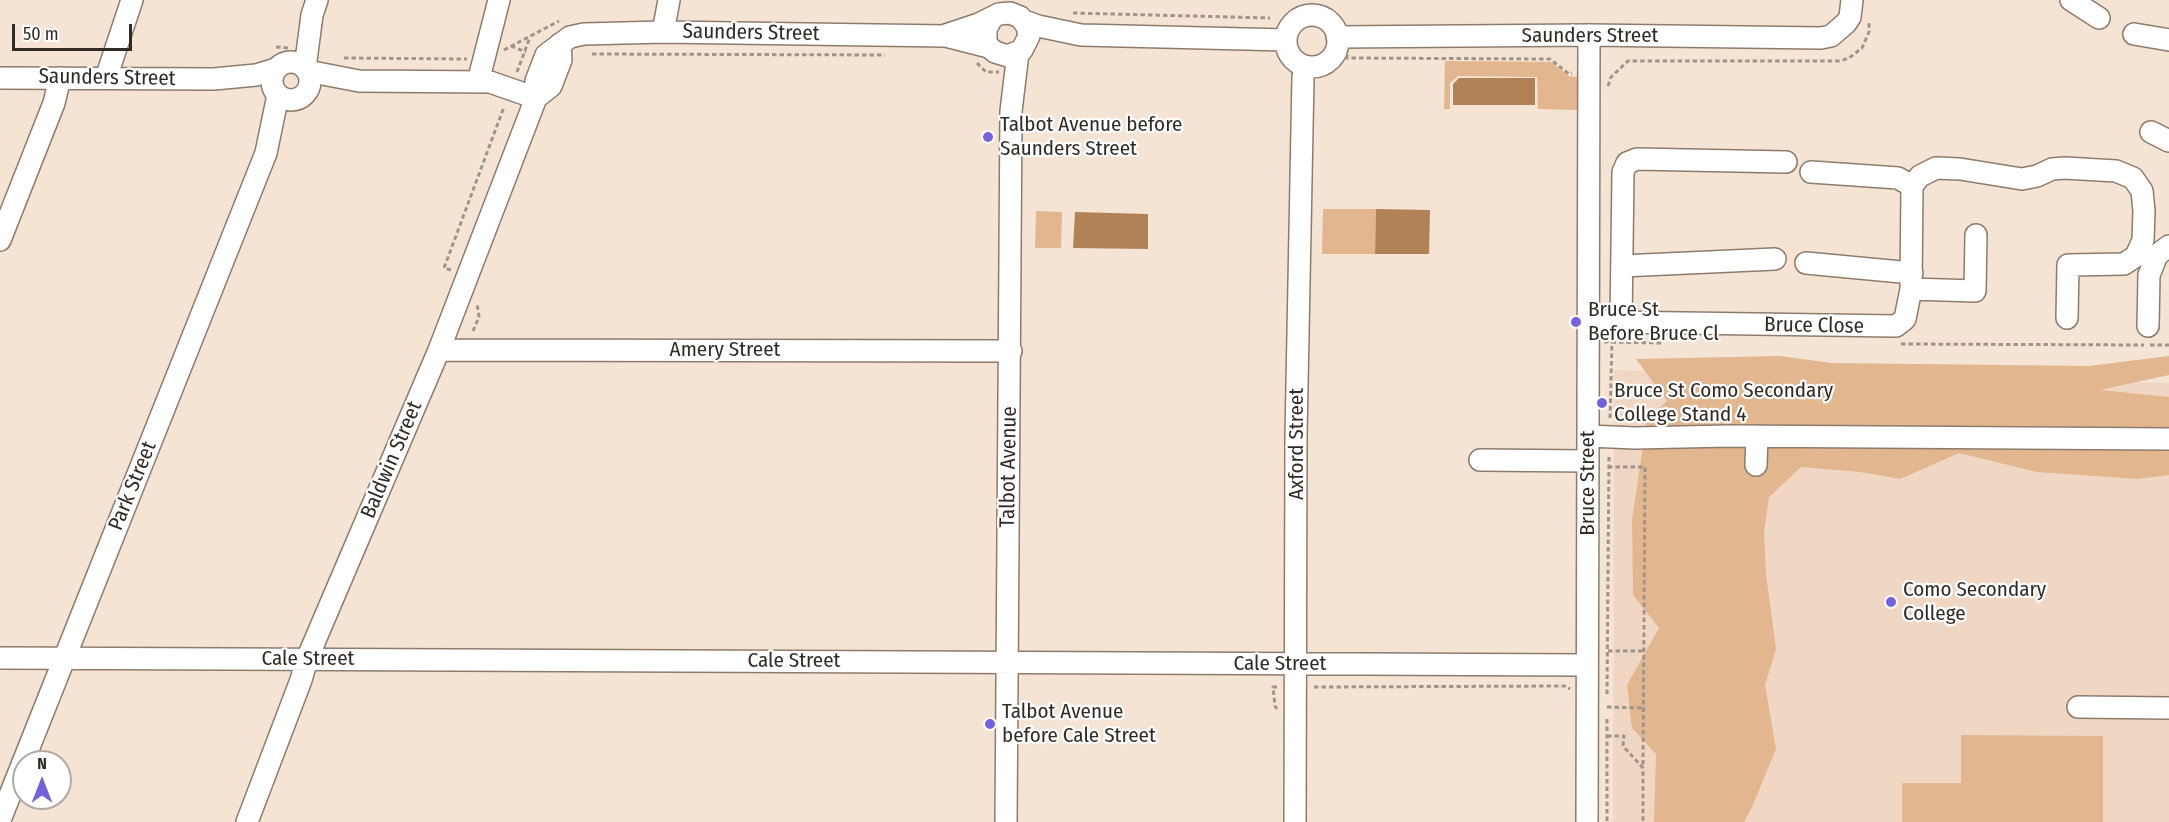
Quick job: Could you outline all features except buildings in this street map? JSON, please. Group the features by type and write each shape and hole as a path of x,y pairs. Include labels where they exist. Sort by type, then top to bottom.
{"street":[{"path":"106,78 132,0"},
{"path":"478,82 499,0"},
{"path":"663,32 669,0"},
{"path":"2071,0 2098,18"},
{"name":"Saunders Street","path":"1342,37 1589,35 1821,38 1831,36 1840,30 1860,5"},
{"path":"292,61 310,81 304,95 291,100 277,94 272,81 292,61 314,8"},
{"path":"1316,8 1342,37 1331,58 1323,64 1305,66 1289,53 1286,35 1294,22 1316,8"},
{"path":"1081,34 1008,56 992,50 986,42 986,29 997,11 1020,13 1041,27 1081,34 1286,40"},
{"name":"Saunders Street","path":"946,36 997,11"},
{"path":"1020,13 1029,36 1022,50"},
{"name":"Saunders Street","path":"304,95 358,81 490,82 536,98 536,81 546,55 570,37 584,33 946,36 992,50"},
{"path":"2134,34 2169,40"},
{"name":"Bruce Street","path":"1587,822 1589,35"},
{"name":"Talbot Avenue","path":"992,50 1011,111"},
{"name":"Talbot Avenue","path":"1006,822 1005,662 1011,351 1011,111 1022,50"},
{"name":"Saunders Street","path":"0,78 214,79 256,75 292,61 358,81"},
{"name":"Axford Street","path":"1295,822 1296,436 1305,66"},
{"path":"0,240 54,103 60,78"},
{"name":"Saunders Street","path":"214,79 277,94"},
{"name":"Park Street","path":"0,820 266,153 277,94"},
{"name":"Park Street","path":"266,153 304,95"},
{"name":"Baldwin Street","path":"247,822 307,659 439,350 536,98"},
{"path":"1615,329 1623,266 1623,172 1628,163 1637,159 1786,162"},
{"path":"1811,172 1898,178 1912,186 1920,176 1936,168 1960,169 2022,179 2037,176 2052,169 2065,168 2116,171 2133,178 2142,191 2144,211 2143,240 2136,256 2124,264 2068,265 2067,318"},
{"name":"Bruce Close","path":"1587,320 1615,329 1896,326 1905,319 1911,281 1912,186"},
{"path":"1806,263 1975,291 1976,235"},
{"path":"2148,326 2149,275 2157,255 2169,246"},
{"path":"1623,266 1775,259"},
{"name":"Amery Street","path":"439,350 1011,351"},
{"path":"1588,436 2169,439"},
{"path":"1756,465 1757,436"},
{"path":"1480,460 1588,461"},
{"name":"Cale Street","path":"0,658 1587,665"},
{"path":"2078,707 2169,708"}],"path":[{"path":"1608,87 1611,77 1628,61 1840,61 1849,58 1862,48 1869,32 1860,5"},
{"path":"1065,12 1270,18"},
{"path":"344,58 490,59 531,35 568,19"},
{"path":"468,275 444,268 531,35"},
{"path":"1342,37 1347,58 1550,59 1569,74 1574,73"},
{"path":"582,54 886,55"},
{"path":"466,350 479,317 477,295"},
{"path":"1607,822 1608,467 1615,329"},
{"path":"1608,467 1646,467 1643,822"},
{"path":"1608,651 1644,651"},
{"path":"1281,714 1275,706 1274,687 1566,686 1574,690"},
{"path":"1607,707 1645,708"},
{"path":"1624,736 1623,746 1643,768"}],"shaded area":[{"path":"1445,61 1551,62 1569,76 1577,77 1579,110 1538,109 1537,77 1458,76 1450,83 1450,109 1444,109"},
{"path":"1459,78 1535,78 1535,105 1453,105 1453,84"},
{"path":"1323,209 1376,209 1375,254 1322,254"},
{"path":"1376,209 1430,210 1429,254 1375,254"},
{"path":"1036,211 1062,212 1061,248 1035,248"},
{"path":"1075,212 1148,214 1148,249 1073,248"},
{"path":"1780,356 1831,363 2089,366 2169,356 2169,375 2100,390 2169,397 2169,475 2137,479 2037,472 1959,453 1900,479 1860,472 1801,467 1769,497 1764,532 1766,574 1776,649 1765,685 1776,749 1752,807 1744,822 1654,822 1656,754 1632,728 1627,685 1659,628 1633,595 1632,520 1647,420 1667,401 1636,359"},
{"name":"Como Secondary College","path":"1614,370 2169,383 2169,822 1613,822"},
{"path":"1961,735 2103,736 2103,822 1902,822 1902,783 1961,783"}],"place":[{"name":"Talbot Avenue before Saunders Street","path":"988,137"},
{"name":"Bruce St Before Bruce Cl","path":"1576,322"},
{"name":"Bruce St Como Secondary College Stand 4","path":"1602,403"},
{"name":"Como Secondary College","path":"1891,602"},
{"name":"Talbot Avenue before Cale Street","path":"990,724"}]}
